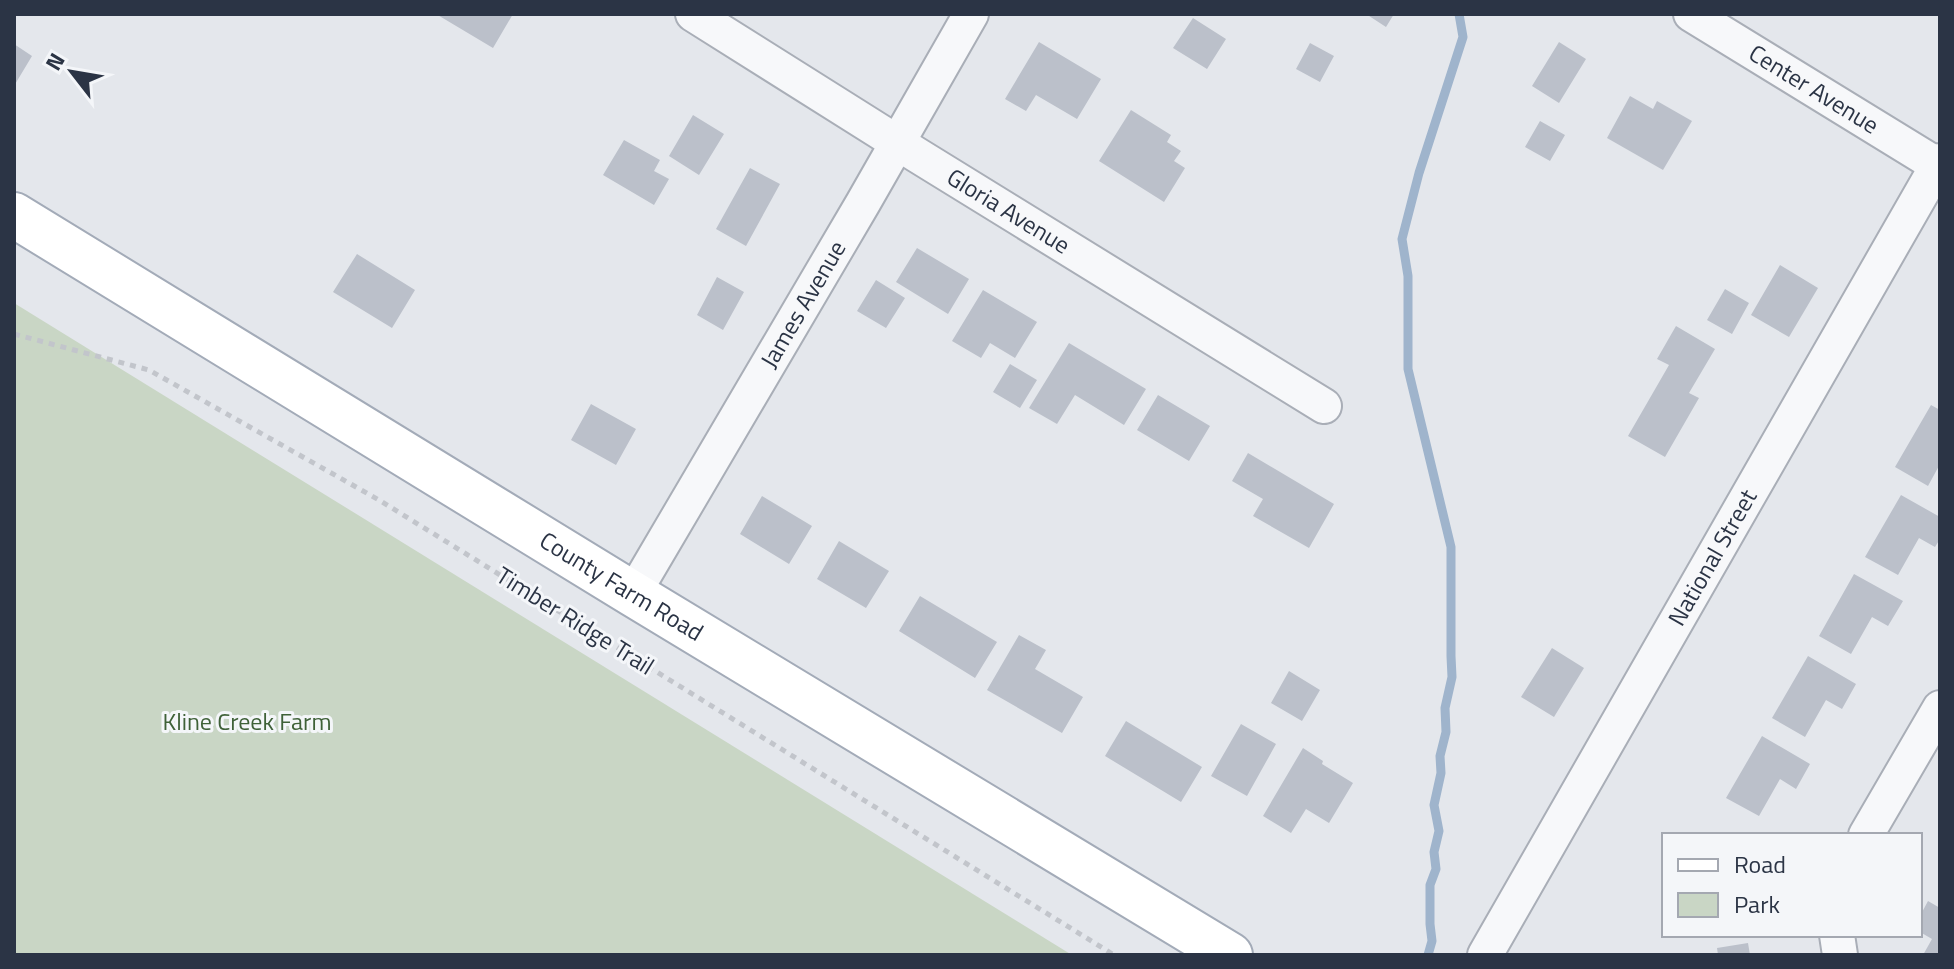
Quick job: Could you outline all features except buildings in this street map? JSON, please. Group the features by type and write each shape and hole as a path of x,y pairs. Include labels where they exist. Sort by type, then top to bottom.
{"main road":[{"name":"County Farm Road","path":"14,215 1230,955"}],"street":[{"name":"Gloria Avenue","path":"693,14 1324,406"},
{"name":"James Avenue","path":"633,594 971,14"},
{"name":"Center Avenue","path":"1691,14 1939,163"},
{"name":"National Street","path":"1485,955 1939,163"},
{"path":"1867,833 1940,708"}],"path":[{"name":"Timber Ridge Trail","path":"14,334 149,370 162,377 379,500 1114,955"}],"green space":[{"name":"Kline Creek Farm","path":"14,303 1072,955 14,955"}],"waterway":[{"path":"1428,955 1432,941 1430,885 1436,869 1434,852 1439,831 1434,805 1446,732 1445,708 1452,677 1451,547 1408,369 1408,276 1402,239 1419,173 1463,37 1459,14"}]}
